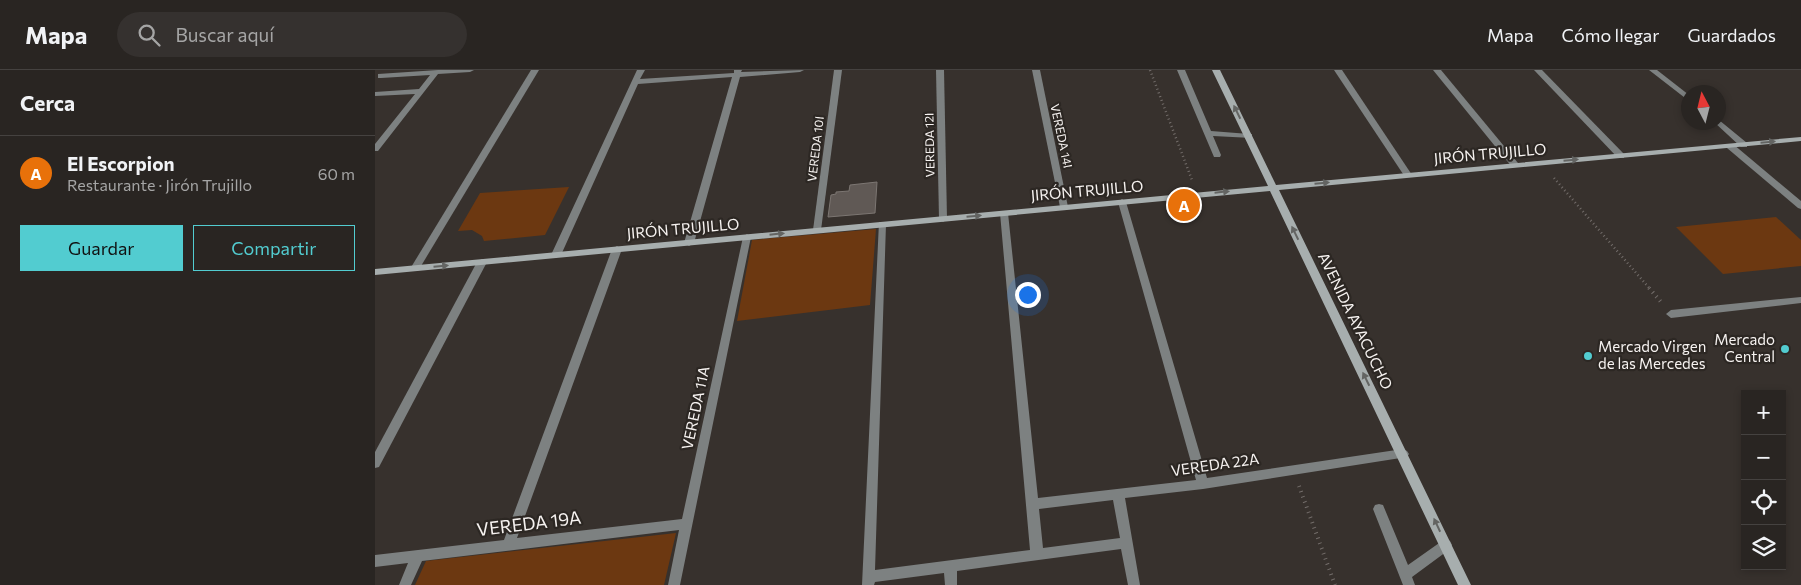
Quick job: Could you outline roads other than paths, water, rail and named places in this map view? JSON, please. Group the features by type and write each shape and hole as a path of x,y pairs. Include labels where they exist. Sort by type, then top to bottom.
{"street":[{"path":"381,76 470,70"},
{"path":"415,268 535,70"},
{"path":"556,255 641,70"},
{"path":"635,82 737,72 800,70"},
{"name":"VEREDA 10I","path":"817,230 838,70"},
{"name":"VEREDA 12I","path":"939,70 943,218"},
{"name":"VEREDA 14I","path":"1037,70 1064,207"},
{"path":"1181,70 1217,155"},
{"name":"AVENIDA AYACUCHO","path":"1216,70 1465,585"},
{"path":"1338,70 1408,175"},
{"path":"1437,70 1515,165"},
{"path":"1538,70 1621,156"},
{"path":"1653,70 1681,93"},
{"path":"689,242 737,72"},
{"path":"375,149 435,73"},
{"path":"375,94 420,91"},
{"path":"1726,129 1744,144"},
{"path":"1208,133 1249,136"},
{"name":"JIRÓN TRUJILLO","path":"375,272 1801,139"},
{"path":"1730,146 1801,206"},
{"path":"1122,202 1203,484"},
{"path":"1004,213 1037,554"},
{"path":"882,224 868,581 950,565 1126,543"},
{"name":"VEREDA 11A","path":"674,585 747,237"},
{"path":"509,544 617,250"},
{"path":"375,463 482,262"},
{"path":"1671,314 1801,300"},
{"name":"VEREDA 22A","path":"1032,504 1203,484 1403,454"},
{"path":"1118,494 1134,585"},
{"path":"1379,510 1407,580 1446,545"},
{"name":"VEREDA 19A","path":"375,561 687,524"},
{"path":"405,585 418,555"},
{"path":"950,565 951,585"}],"place":[{"name":"El Escorpion","path":"1184,205"},
{"name":"Mercado Central","path":"1785,349"},
{"name":"Mercado Virgen de las Mercedes","path":"1588,356"}]}
